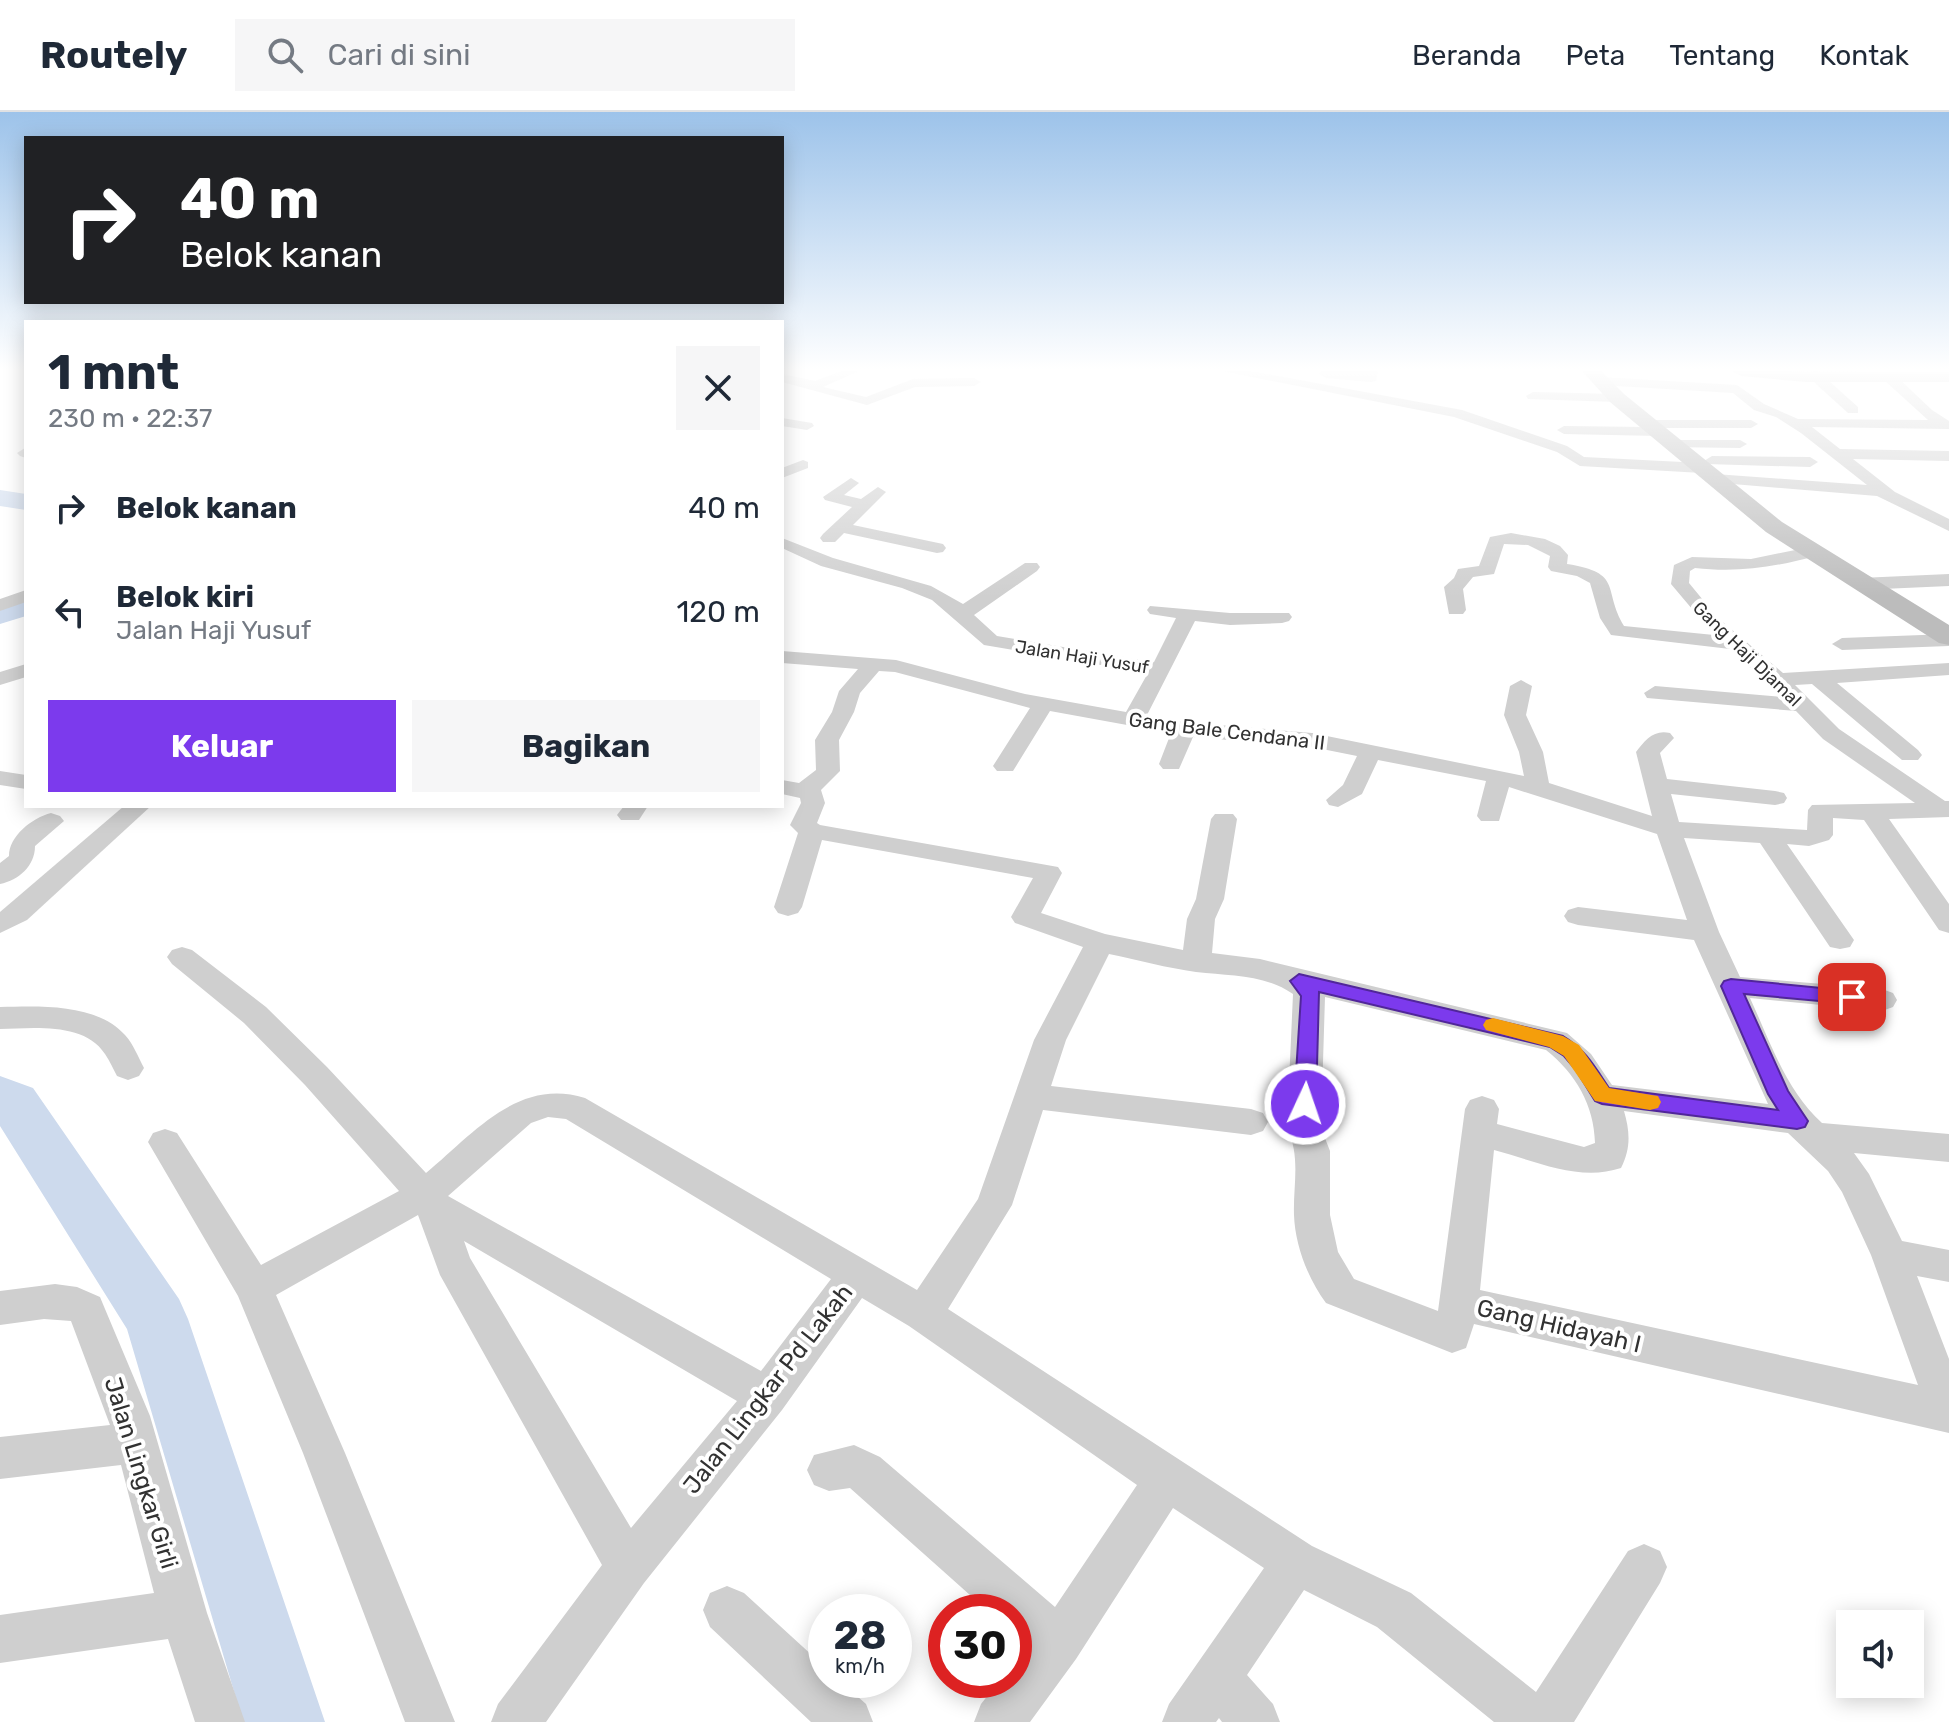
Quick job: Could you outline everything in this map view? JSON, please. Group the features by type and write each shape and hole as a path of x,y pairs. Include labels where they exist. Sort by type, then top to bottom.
{"street":[{"path":"1554,446 1580,461 1703,469 1888,494"},
{"path":"1676,446 1810,552 1949,638"},
{"path":"1827,446 1888,494 1949,526"},
{"path":"1837,454 1949,456"},
{"path":"1703,469 1810,462"},
{"path":"784,472 803,465"},
{"path":"851,483 831,497 862,504"},
{"path":"809,553 843,528 862,504 878,492"},
{"path":"843,528 937,548"},
{"path":"1456,610 1453,587 1463,581 1465,573 1487,570 1496,541 1510,538 1553,548 1559,555 1557,567 1598,579 1613,627 1618,631 1733,643"},
{"name":"Jalan Haji Yusuf","path":"784,545 796,545 827,562 926,592 950,603 974,631 1004,645 1161,669 1133,720"},
{"name":"Gang Haji Djamal","path":"1810,552 1770,564 1723,567 1692,562 1684,565 1680,584 1733,643 1778,680 1841,742 1946,811"},
{"path":"961,615 1031,567"},
{"path":"1860,584 1949,580"},
{"path":"0,605 24,597"},
{"path":"1157,610 1251,620 1282,617"},
{"path":"1161,669 1188,615"},
{"path":"1924,622 1949,621"},
{"path":"1842,644 1949,638"},
{"name":"Gang Bale Cendana II","path":"784,657 896,666 1043,704 1184,729 1280,735 1499,777 1668,829 1770,838 1816,837 1821,832 1821,810 1872,813"},
{"path":"874,664 850,691 843,712 827,740 828,771 821,780 799,790 813,803 803,825 812,831 1049,873 1025,917 1100,943 1196,962 1235,965 1556,1041 1583,1064 1602,1096 1614,1146 1609,1158 1584,1161 1481,1121 1459,1303"},
{"path":"1778,680 1949,669"},
{"path":"0,679 24,671"},
{"path":"1818,678 1910,755"},
{"path":"1521,686 1515,715 1531,752 1538,787"},
{"path":"1655,693 1800,705"},
{"path":"1005,766 1043,704"},
{"path":"1171,764 1184,729"},
{"path":"1662,738 1648,748 1656,785 1668,829 1705,932 1779,1094 1805,1128 1840,1161 1856,1184 1890,1255 1949,1413"},
{"path":"1338,800 1353,789 1370,752"},
{"path":"1490,816 1499,777"},
{"path":"1656,785 1775,798"},
{"path":"0,924 17,914 137,808"},
{"path":"1872,813 1946,811"},
{"path":"1872,813 1949,924"},
{"path":"1196,962 1201,919 1210,899 1224,819"},
{"path":"0,876 22,859 22,844 51,821"},
{"path":"788,907 812,831"},
{"path":"1770,838 1840,940"},
{"path":"1578,916 1705,932"},
{"path":"923,1314 994,1205 1050,1040 1100,943"},
{"path":"182,957 255,1015 316,1076 428,1200 767,1396"},
{"name":"Gang Hidayah I","path":"1299,981 1308,989 1310,996 1304,1128 1313,1141 1313,1228 1332,1282 1340,1291 1452,1335 1459,1303 1949,1413"},
{"path":"1731,986 1882,1000"},
{"path":"0,1018 62,1019 102,1032 116,1044 128,1068"},
{"path":"1030,1096 1251,1122"},
{"path":"1602,1096 1949,1148"},
{"path":"254,1288 428,1200 519,1114 534,1107 557,1104 573,1107 856,1276"},
{"path":"165,1142 254,1288 324,1453 430,1722"},
{"path":"428,1200 453,1264 628,1567"},
{"path":"1890,1255 1949,1266"},
{"name":"Jalan Lingkar Pd Lakah","path":"516,1722 628,1567 767,1396 856,1276 923,1314 1296,1562 1394,1610 1534,1722"},
{"name":"Jalan Lingkar Girli","path":"0,1308 60,1301 75,1302 86,1309 129,1416 183,1613 220,1722"},
{"path":"0,1458 135,1443"},
{"path":"829,1470 854,1466 865,1472 1059,1642"},
{"path":"999,1722 1059,1642 1167,1479"},
{"path":"1187,1722 1296,1562"},
{"path":"1545,1722 1644,1567"},
{"path":"727,1610 848,1722"},
{"path":"0,1639 183,1613"},
{"path":"1216,1678 1255,1722"}],"waterway":[{"path":"0,498 24,502"},
{"path":"0,614 24,606"},
{"path":"0,1096 14,1103 156,1319 284,1722"}],"slow traffic":[{"path":"1493,1025 1556,1041 1583,1064 1602,1096 1650,1102"}],"route":[{"path":"1305,1104 1310,996 1308,989 1299,981 1556,1041 1583,1064 1602,1096 1797,1121 1779,1094 1731,986 1852,997"}]}
